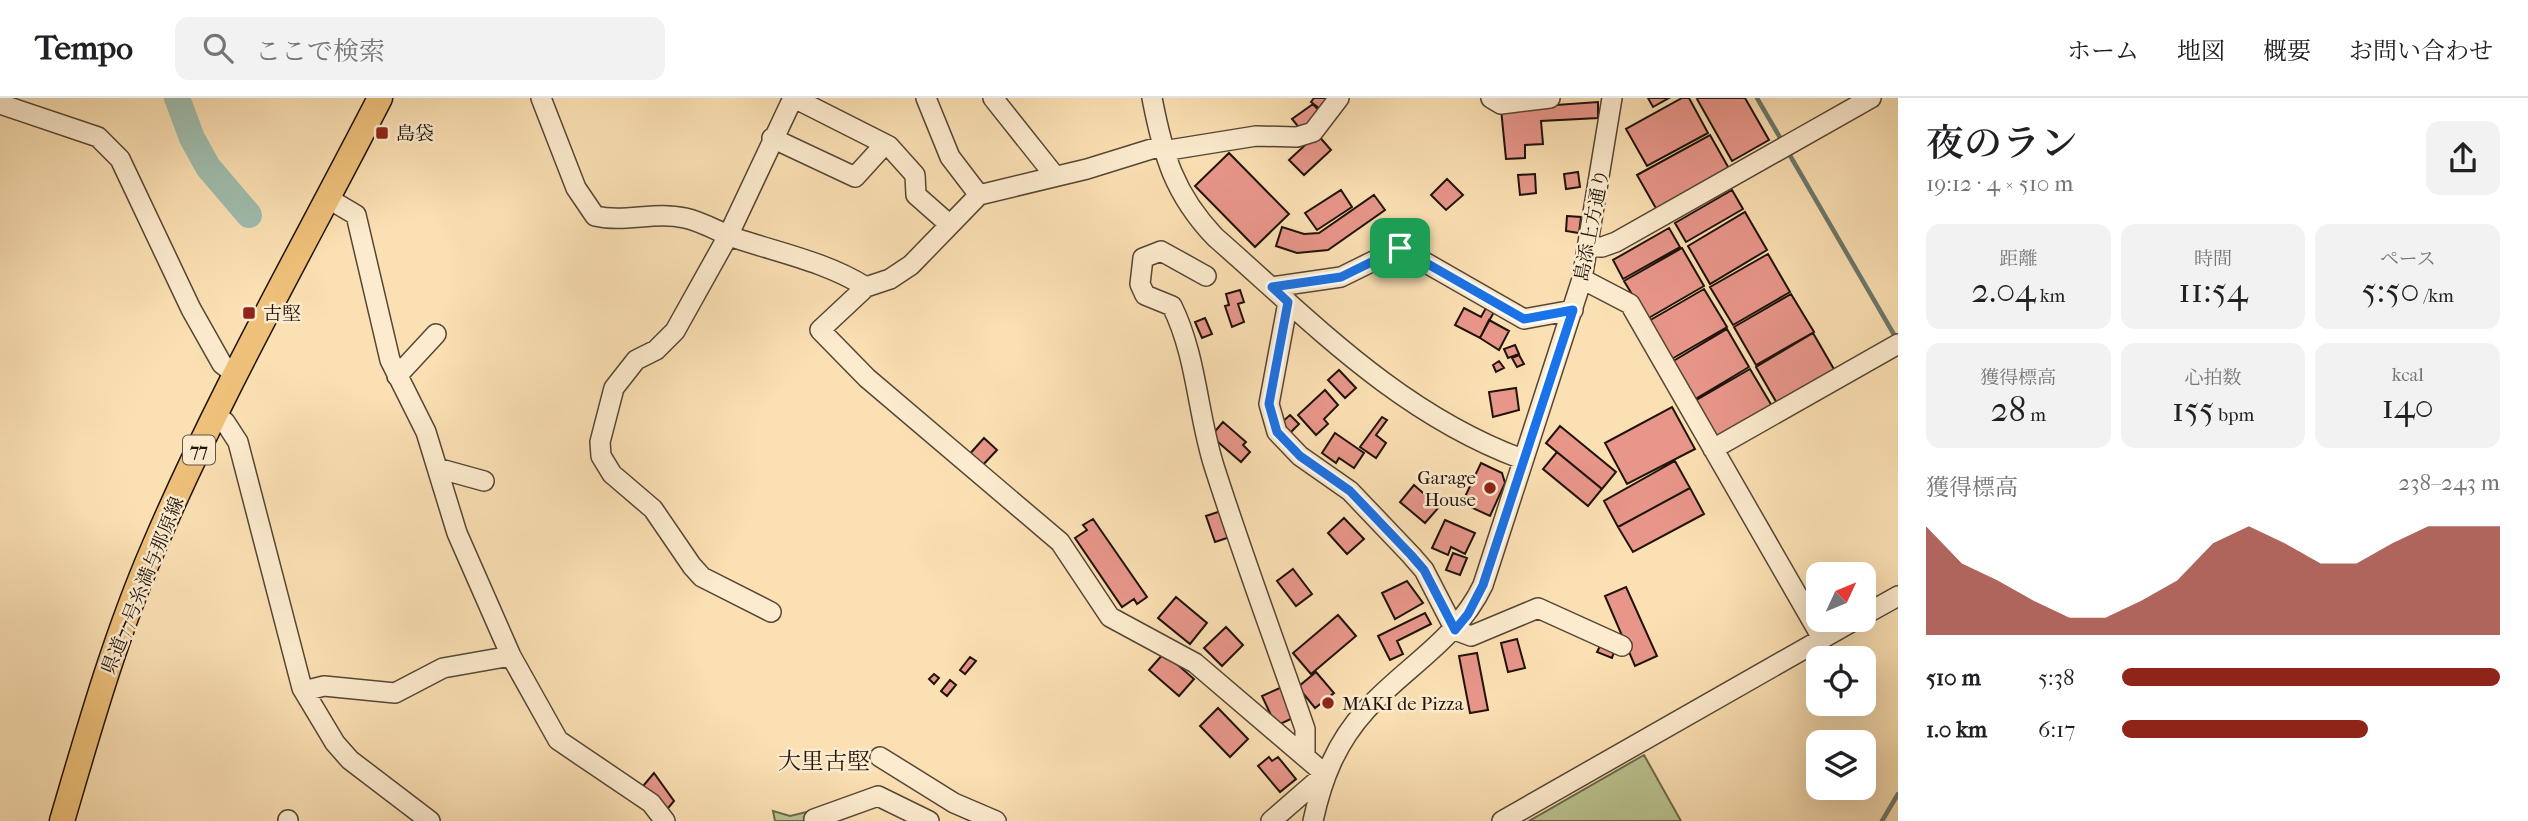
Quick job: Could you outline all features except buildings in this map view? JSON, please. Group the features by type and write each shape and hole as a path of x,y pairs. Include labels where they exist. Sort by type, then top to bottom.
{"main road":[{"name":"県道77号糸満与那原線","path":"62,821 106,674 152,552 235,374 380,98"}],"street":[{"path":"541,98 576,188 595,216 611,220 659,214 687,218 728,236 840,270 866,287"},
{"path":"771,612 702,577 653,509 612,474 601,456 600,442 614,388 636,360 656,350 675,331 728,236 793,98 886,144 915,175 916,195 950,225"},
{"path":"926,98 950,157 979,195"},
{"path":"993,98 1055,176"},
{"path":"1152,98 1162,148 1181,194 1196,216 1370,375 1413,405 1460,431 1522,459"},
{"path":"1271,821 1325,774 1195,663 1110,617 1060,542 867,378 821,330 847,301 866,287 890,279 911,265 979,195 1162,148 1256,136 1297,137 1313,132 1339,98"},
{"path":"1491,98 1501,104 1550,98"},
{"name":"島添上方通り","path":"1313,821 1332,757 1365,711 1455,630 1468,614 1483,585 1582,279 1612,98"},
{"path":"1589,246 1602,247 1616,242 1871,98"},
{"path":"0,104 97,137 120,159 191,309 222,364 235,374"},
{"path":"772,138 855,177 886,144"},
{"path":"329,199 356,215 390,360 426,432 457,533 511,656 558,740 651,803 665,821"},
{"path":"1272,287 1341,277 1400,248 1524,319 1573,310"},
{"path":"1206,276 1161,251 1143,258 1140,284 1145,295 1172,306 1181,324 1194,362 1199,412 1214,466 1305,729 1305,757"},
{"path":"1582,279 1630,304 1822,638"},
{"path":"1288,302 1269,404 1277,432 1300,456 1350,491 1411,555 1424,570 1455,630 1471,636 1538,608 1622,646"},
{"path":"397,376 436,334"},
{"path":"1713,449 1898,344"},
{"path":"215,415 225,422 238,442 304,691 335,743 350,760 430,821"},
{"path":"437,468 484,481"},
{"path":"1876,608 1898,596"},
{"path":"1502,821 1833,632"},
{"path":"304,691 324,685 395,692 443,668 511,656"},
{"path":"880,757 954,803 996,821"},
{"path":"814,819 878,796 929,821"}],"green space":[{"path":"1644,755 1681,821 1529,821"},
{"path":"773,811 790,816 811,811 815,821 775,821"}],"waterway":[{"path":"177,98 192,138 208,167 249,215"},
{"path":"1757,98 1782,141"},
{"path":"1788,152 1896,338"},
{"path":"1882,821 1898,794"}],"place":[{"name":"島袋","path":"382,133"},
{"name":"古堅","path":"249,313"},
{"name":"Garage House","path":"1490,488"},
{"name":"MAKI de Pizza","path":"1328,703"}],"district":[{"name":"大里古堅","path":"824,761"}],"route":[{"path":"1400,248 1524,319 1573,310 1517,472 1502,533 1483,585 1468,614 1455,630 1424,570 1350,491 1300,456 1277,432 1269,404 1288,302 1272,287 1341,277 1400,248"}]}
